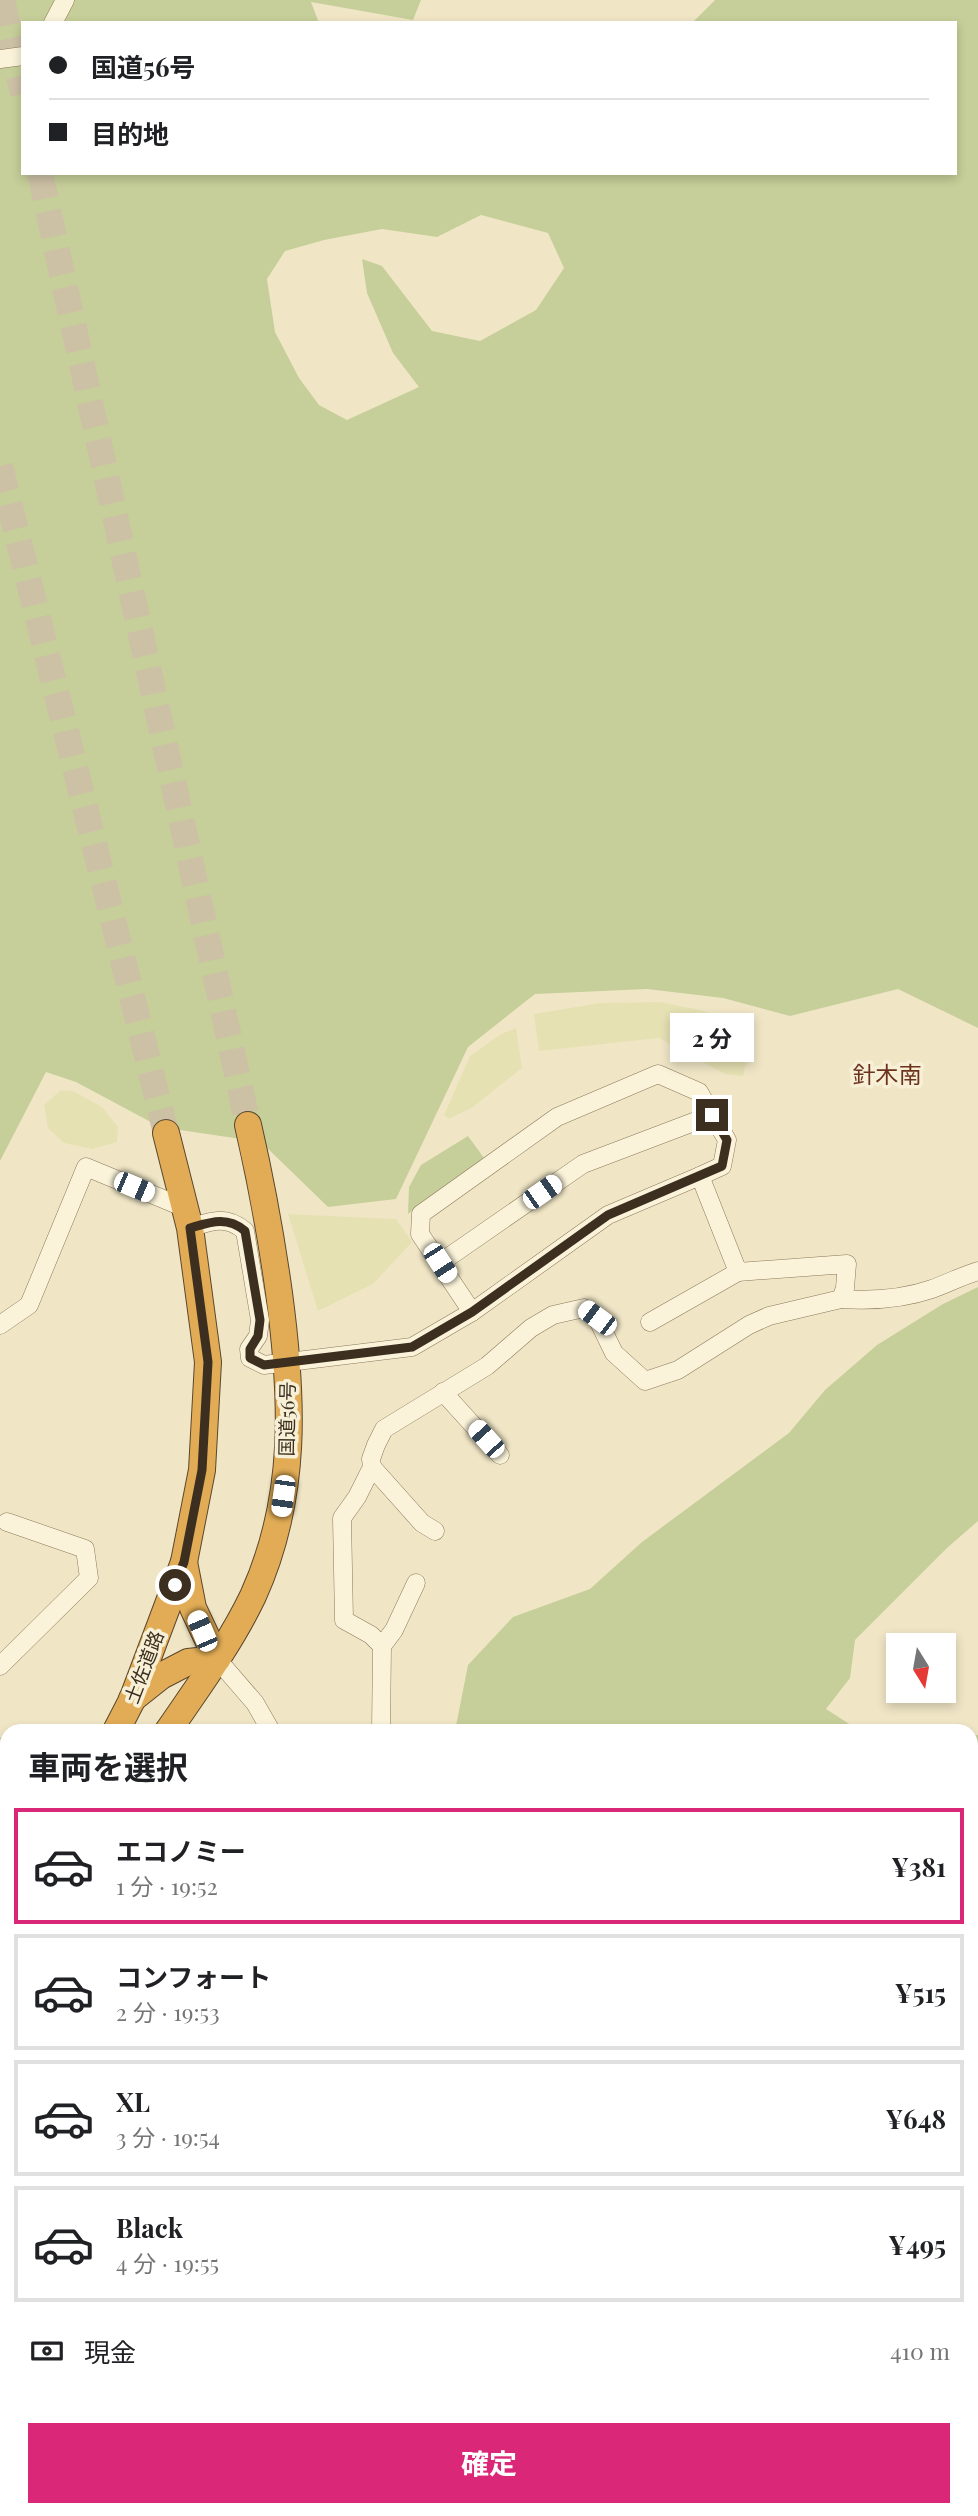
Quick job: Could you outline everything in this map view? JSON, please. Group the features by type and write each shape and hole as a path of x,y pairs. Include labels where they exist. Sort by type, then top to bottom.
{"highway":[{"name":"国道56号","path":"217,1659 253,1595 279,1521 290,1444 288,1362 268,1212 248,1125"},
{"path":"166,1133 188,1218 208,1362 202,1470 184,1562 192,1608 217,1659"},
{"name":"土佐道路","path":"120,1724 132,1700 184,1562"},
{"path":"132,1700 161,1676 188,1662 217,1659"},
{"path":"173,1724 217,1659"}],"street":[{"path":"53,21 65,0"},
{"path":"0,59 21,56"},
{"path":"0,1325 29,1305 86,1167 188,1218 234,1222 245,1231 260,1320 258,1336 250,1349 250,1358 264,1365 412,1347 472,1312 608,1215 722,1166 727,1140 699,1092 658,1074 557,1117 421,1214 420,1234 472,1312"},
{"path":"440,1263 583,1164 712,1115"},
{"path":"700,1176 738,1272"},
{"path":"650,1322 738,1272 847,1264 841,1299"},
{"path":"382,1646 371,1635 344,1620 342,1518 357,1497 372,1467 373,1452 384,1429 487,1366 531,1328 553,1315 584,1308 597,1318 614,1353 645,1381 678,1370 749,1325 769,1316 841,1299 867,1301 908,1295 932,1289 978,1271"},
{"path":"443,1392 500,1455"},
{"path":"372,1467 422,1522 435,1531"},
{"path":"0,1666 89,1578 85,1549 7,1522"},
{"path":"381,1724 382,1646 394,1630 416,1583"},
{"path":"217,1659 255,1703 267,1724"}],"shaded area":[{"path":"660,1002 700,1010 742,1023 749,1048 743,1076 725,1074 659,1038 539,1051 534,1014 600,1003"},
{"path":"516,1028 522,1068 473,1107 449,1119 444,1115 470,1056 501,1034"},
{"path":"61,1090 73,1091 102,1107 118,1127 117,1142 92,1149 64,1143 48,1128 44,1105"},
{"path":"288,1214 396,1219 412,1242 373,1284 318,1311"}],"green space":[{"path":"0,0 421,0 413,20 311,2 318,21 21,21 21,175 957,175 957,21 694,21 715,0 978,0 978,1028 898,989 790,1016 723,998 647,989 535,994 468,1047 396,1199 328,1207 261,1142 160,1127 76,1082 46,1072 0,1161","holes":["481,215 548,233 564,268 536,310 480,341 432,331 382,266 362,259 367,293 393,353 419,387 347,420 319,405 299,378 275,332 267,279 285,251 324,240 382,229 437,237"]},
{"path":"468,1136 484,1158 408,1214 409,1187 421,1165"},
{"path":"978,1287 978,1521 947,1548 855,1640 850,1678 826,1709 849,1724 456,1724 468,1665 513,1617 590,1589 642,1542 789,1433 825,1390 877,1345 943,1304"}],"tunnel":[{"path":"2,0 21,85"},
{"path":"40,175 248,1125"},
{"path":"0,466 166,1133"}],"district":[{"name":"針木南","path":"887,1075"}],"route":[{"path":"175,1585 184,1562 202,1470 208,1362 190,1228 215,1221 234,1222 245,1231 260,1320 258,1336 250,1349 250,1358 264,1365 412,1347 472,1312 608,1215 722,1166 727,1140 712,1115"}]}
